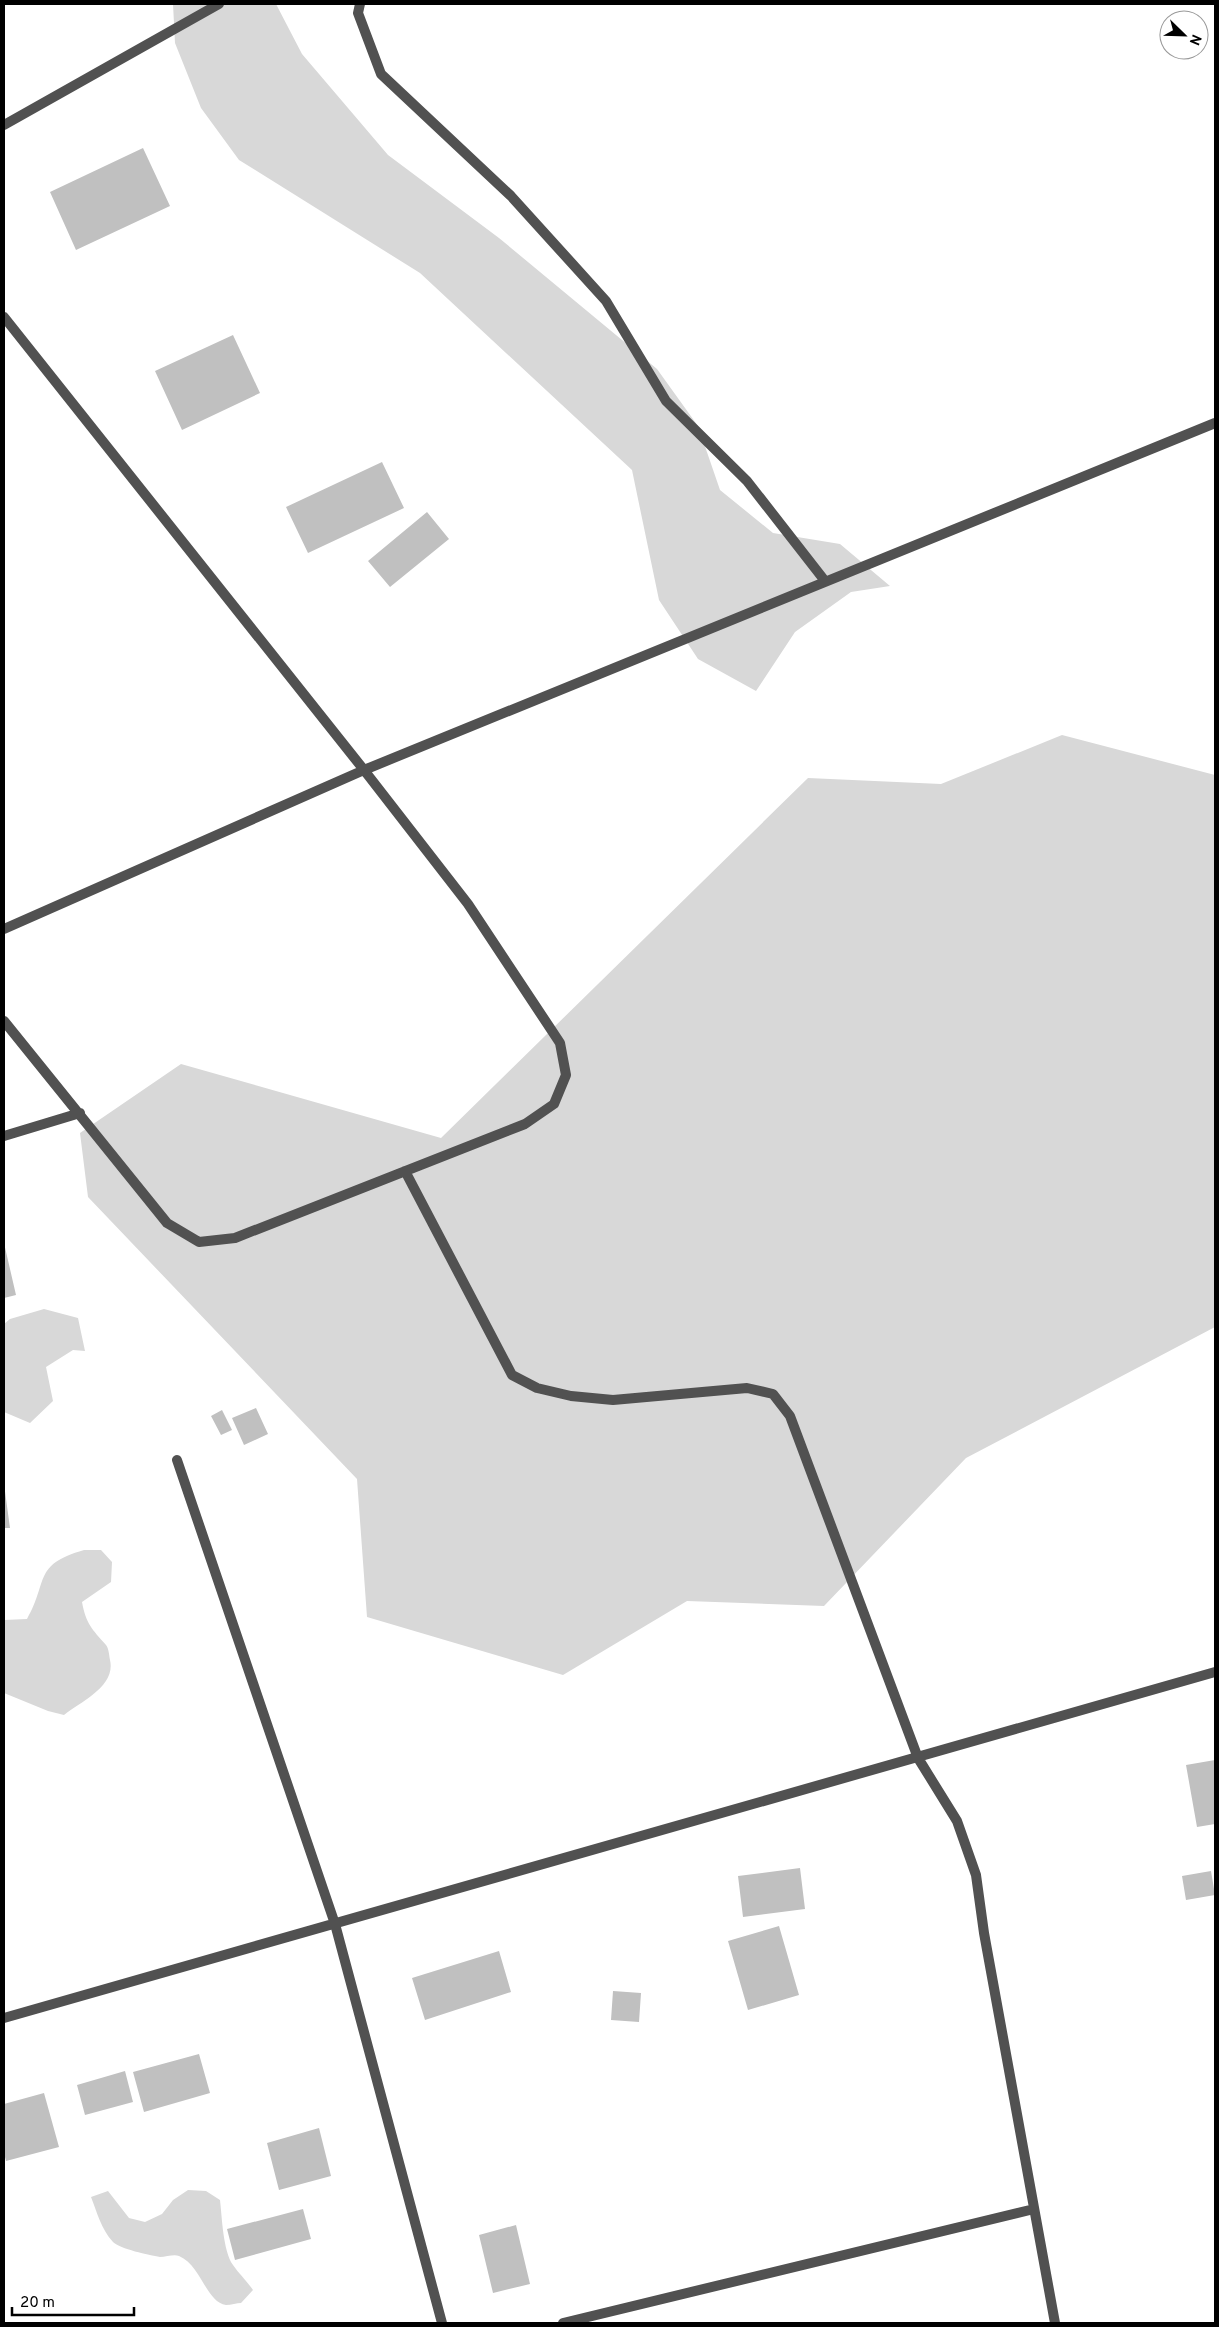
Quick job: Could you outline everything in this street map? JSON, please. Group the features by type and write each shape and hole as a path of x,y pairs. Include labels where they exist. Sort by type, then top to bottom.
{"street":[{"path":"4,125 219,4"},
{"path":"360,4 358,13 380,74 511,196 606,302 666,401 747,481 825,582"},
{"path":"4,317 364,770 468,904 560,1043 566,1075 554,1104 525,1124 235,1238 199,1242 167,1223 4,1021"},
{"path":"4,929 364,770 1215,422"},
{"path":"4,1136 80,1113"},
{"path":"405,1171 512,1374 537,1388 571,1396 613,1400 747,1388 773,1394 790,1416 918,1758 956,1822 976,1875 984,1933 1055,2323"},
{"path":"177,1460 335,1924 442,2323"},
{"path":"4,2018 1215,1672"},
{"path":"563,2323 1034,2210"}],"shaded area":[{"path":"173,4 276,4 302,54 388,155 499,238 657,369 698,426 720,490 773,533 840,544 890,586 851,592 795,632 756,691 698,659 659,600 632,470 420,273 239,160 201,108 175,43"},
{"path":"1062,735 1215,775 1215,1327 966,1458 824,1606 687,1601 563,1675 367,1617 357,1479 88,1197 80,1133 181,1064 441,1138 808,778 941,784"},
{"path":"44,1309 78,1318 85,1351 73,1350 46,1367 53,1401 30,1423 4,1412 4,1324 10,1319"},
{"path":"84,1550 101,1550 112,1562 111,1582 82,1602 85,1616 90,1626 108,1648 110,1669 108,1678 96,1692 64,1715 48,1711 4,1693 4,1620 27,1619 49,1568 56,1562"},
{"path":"188,2190 206,2191 220,2200 227,2251 235,2268 253,2290 241,2303 226,2305 219,2302 208,2291 193,2267 179,2256 160,2257 117,2245 105,2232 91,2197 108,2191 129,2218 145,2222 162,2214 173,2200"}],"building":[{"path":"143,148 170,206 76,250 50,192"},
{"path":"233,335 260,393 182,430 155,371"},
{"path":"382,462 404,508 308,553 286,507"},
{"path":"427,512 449,539 390,587 368,561"},
{"path":"4,1243 16,1295 4,1298"},
{"path":"256,1408 268,1434 244,1445 232,1418"},
{"path":"222,1410 232,1430 221,1435 211,1416"},
{"path":"4,1484 10,1528 4,1528"},
{"path":"1215,1760 1215,1824 1197,1827 1186,1765"},
{"path":"800,1868 805,1909 743,1917 738,1876"},
{"path":"1211,1871 1215,1895 1186,1900 1182,1876"},
{"path":"779,1926 799,1995 748,2010 728,1941"},
{"path":"499,1951 511,1992 425,2020 412,1978"},
{"path":"613,1991 641,1993 639,2022 611,2020"},
{"path":"199,2054 210,2093 144,2112 133,2072"},
{"path":"125,2071 133,2102 85,2115 77,2085"},
{"path":"44,2093 59,2147 6,2161 4,2153 4,2104"},
{"path":"319,2128 331,2176 279,2190 267,2143"},
{"path":"303,2209 311,2239 235,2260 227,2229"},
{"path":"516,2225 530,2284 493,2293 479,2235"}]}
